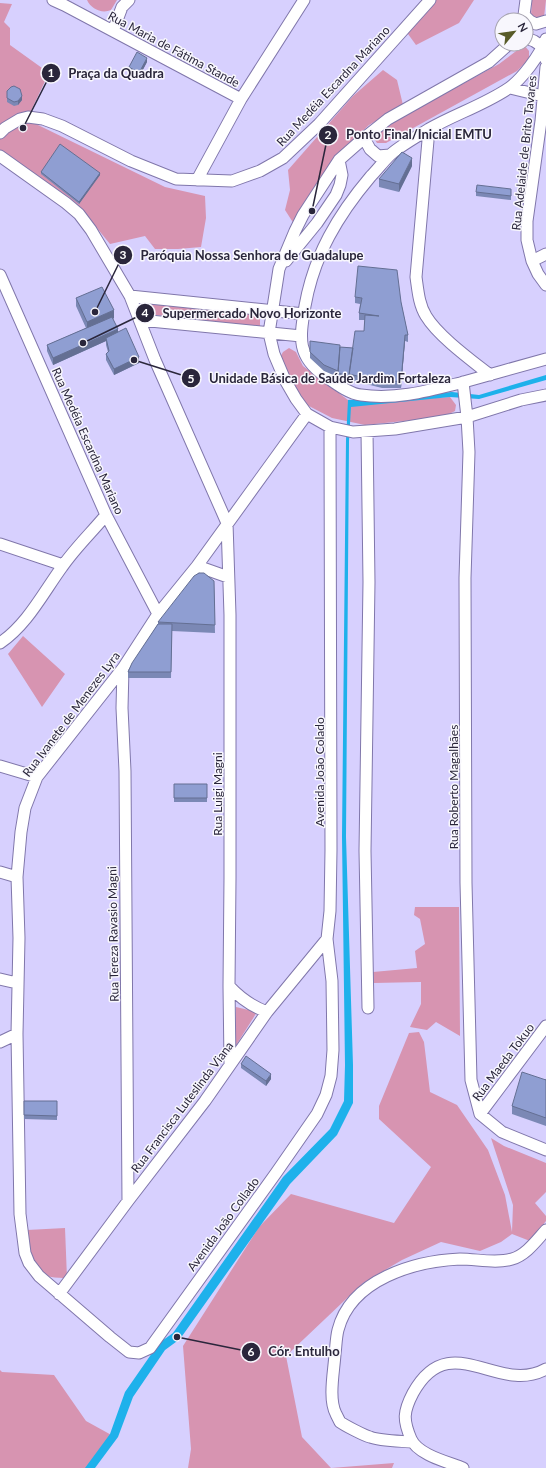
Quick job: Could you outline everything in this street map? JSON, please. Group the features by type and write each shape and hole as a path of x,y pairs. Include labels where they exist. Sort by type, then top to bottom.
{"street":[{"name":"Rua Maria de Fátima Stande","path":"52,0 67,2 113,31 241,99"},
{"path":"113,31 122,7 129,0"},
{"path":"197,180 241,99 304,0"},
{"name":"Rua Medéia Escardna Mariano","path":"0,133 5,128 20,119 28,117 43,119 62,126 131,161 176,179 232,181 260,171 283,158 319,124 430,0"},
{"path":"524,12 526,0"},
{"path":"534,23 536,24 546,21"},
{"path":"534,40 544,43 530,66 510,88 429,129 390,155 357,193 336,224 322,249 312,273 300,336 302,349 310,361 322,374 339,386 360,395 396,396 429,391 546,359"},
{"name":"Rua Adelaide de Brito Tavares","path":"544,43 546,60"},
{"path":"500,52 489,62 388,119 339,160 295,231 279,269 269,333 274,354 285,380 296,399 308,414 330,426 353,432 395,429 467,417 521,400 546,395"},
{"name":"Rua Adelaide de Brito Tavares","path":"546,67 542,121 527,221 527,240 532,261 538,274 546,285"},
{"path":"510,88 543,96"},
{"path":"429,129 416,277 420,300 426,317 438,331 490,375"},
{"path":"364,138 370,149 378,156 390,155"},
{"path":"0,156 79,214 91,230 130,296 154,360 227,523"},
{"path":"279,269 317,223 336,195 342,175 339,160"},
{"path":"532,261 546,254"},
{"name":"Rua Medéia Escardna Mariano","path":"0,275 106,515 158,614"},
{"path":"130,296 304,314"},
{"path":"140,320 300,336"},
{"name":"Rua Roberto Magalhães","path":"463,382 469,452 465,578 466,882 471,1080 480,1114"},
{"name":"Rua Ivanete de Menezes Lyra","path":"150,1348 139,1353 129,1352 39,1276 29,1263 24,1253 20,1214 17,1034 19,938 17,877 21,832 25,808 37,778 123,668 158,614 197,566 308,414"},
{"name":"Avenida João Colado","path":"317,1114 326,1095 331,1076 333,1050 332,981 327,939 330,911 331,842 330,426"},
{"path":"367,431 369,582 365,851 368,1008"},
{"path":"0,643 10,637 23,622 63,565 106,515"},
{"name":"Rua Luigi Magni","path":"227,523 230,615 228,986 230,1064"},
{"path":"1,542 63,565"},
{"path":"197,566 228,577"},
{"name":"Rua Tereza Ravasio Magni","path":"123,668 122,708 125,771 128,1201"},
{"path":"0,766 37,778"},
{"path":"0,872 17,877"},
{"name":"Rua Francisca Luteslinda Viana","path":"60,1294 128,1201 205,1101 267,1012 327,939"},
{"path":"0,979 18,983"},
{"path":"228,986 243,1000 267,1012"},
{"name":"Rua Maeda Tokuo","path":"480,1114 546,1026"},
{"path":"0,1042 17,1034"},
{"name":"Avenida João Collado","path":"150,1348 317,1114"},
{"path":"480,1114 502,1132 546,1150"},
{"path":"412,1442 370,1438 340,1422 333,1408 333,1381 338,1330 348,1308 363,1292 394,1272 415,1265 440,1260 468,1259 501,1261 513,1259 527,1250 546,1230"},
{"path":"463,1468 426,1454 412,1442 404,1424 407,1404 419,1381 430,1370 444,1363 465,1363 519,1376 538,1374 546,1369"}],"shaded area":[{"path":"87,0 117,0 111,10 101,11 91,6"},
{"path":"430,0 474,0 459,23 416,45 408,34 408,24"},
{"path":"532,0 546,0 544,17 537,18 534,16 534,12 531,12"},
{"path":"0,3 12,4 4,22 10,28 10,45 49,73 28,117 38,125 165,187 205,196 206,218 201,247 155,249 145,236 110,244 87,216 0,152"},
{"path":"515,52 529,52 529,59 517,71 386,143 377,143 373,137 382,128 499,64"},
{"path":"383,70 397,80 403,105 369,125 343,150 294,224 285,210 290,190 288,170 353,96"},
{"path":"142,299 260,314 260,329 149,314"},
{"path":"289,348 296,352 303,366 348,400 392,401 450,397 456,405 455,411 443,417 365,425 332,418 307,405 289,377 279,359 283,352"},
{"path":"23,636 65,674 42,707 8,654"},
{"path":"415,907 459,907 460,1036 436,1022 427,1030 410,1027 421,1004 421,982 374,983 373,972 417,968 415,951 425,944 420,919 414,915"},
{"path":"236,1007 257,1012 235,1047"},
{"path":"419,1032 424,1042 430,1092 457,1105 488,1150 505,1195 512,1232 513,1205 491,1138 504,1146 546,1163 546,1192 535,1203 546,1216 546,1221 530,1241 512,1234 501,1242 480,1251 441,1242 402,1260 363,1283 286,1356 302,1437 331,1468 188,1468 191,1449 183,1346 259,1227 291,1194 394,1223 431,1167 379,1119 379,1106 409,1033"},
{"path":"65,1228 67,1278 45,1276 35,1271 31,1267 28,1258 27,1230"},
{"path":"0,1370 2,1372 54,1375 86,1421 115,1437 92,1468 0,1468"},
{"path":"394,1463 392,1468 331,1468"}],"water":[{"path":"546,375 546,380 479,399 450,397 351,407 349,441 346,837 353,1103 337,1135 290,1184 180,1339 165,1350 133,1397 118,1437 95,1468 85,1468 110,1434 125,1392 159,1343 173,1333 283,1177 330,1129 344,1101 345,1065 342,837 346,440 348,400 452,392 479,395"}],"building":[{"path":"137,52 147,58 139,73 129,67"},
{"path":"14,86 20,89 22,96 18,101 14,102 7,98 7,91"},
{"path":"60,144 100,173 79,202 41,172"},
{"path":"402,152 412,158 399,184 379,179"},
{"path":"477,185 511,189 511,196 476,192"},
{"path":"358,266 397,270 401,302 408,335 405,335 401,381 382,382 349,374 355,331 364,331 365,315 379,316 359,313 362,298 355,297"},
{"path":"102,287 114,310 87,322 76,298"},
{"path":"112,317 118,329 53,358 47,345"},
{"path":"126,328 139,357 114,369 106,354 109,351 106,338"},
{"path":"310,341 340,345 338,371 324,365 310,352"},
{"path":"340,347 353,348 349,376 338,373"},
{"path":"199,573 204,573 214,581 215,625 158,622 194,576"},
{"path":"158,624 172,624 171,672 128,672 132,663"},
{"path":"174,784 207,784 207,798 174,798"},
{"path":"246,1056 271,1074 266,1081 241,1064"},
{"path":"522,1072 546,1080 546,1118 512,1106"},
{"path":"24,1101 57,1101 57,1116 24,1115"}],"place":[{"name":"Praça da Quadra","path":"23,128"},
{"name":"Ponto Final/Inicial EMTU","path":"312,211"},
{"name":"Paróquia Nossa Senhora de Guadalupe","path":"95,312"},
{"name":"Supermercado Novo Horizonte","path":"83,343"},
{"name":"Unidade Básica de Saúde Jardim Fortaleza","path":"134,360"},
{"name":"Cór. Entulho","path":"177,1337"}]}
